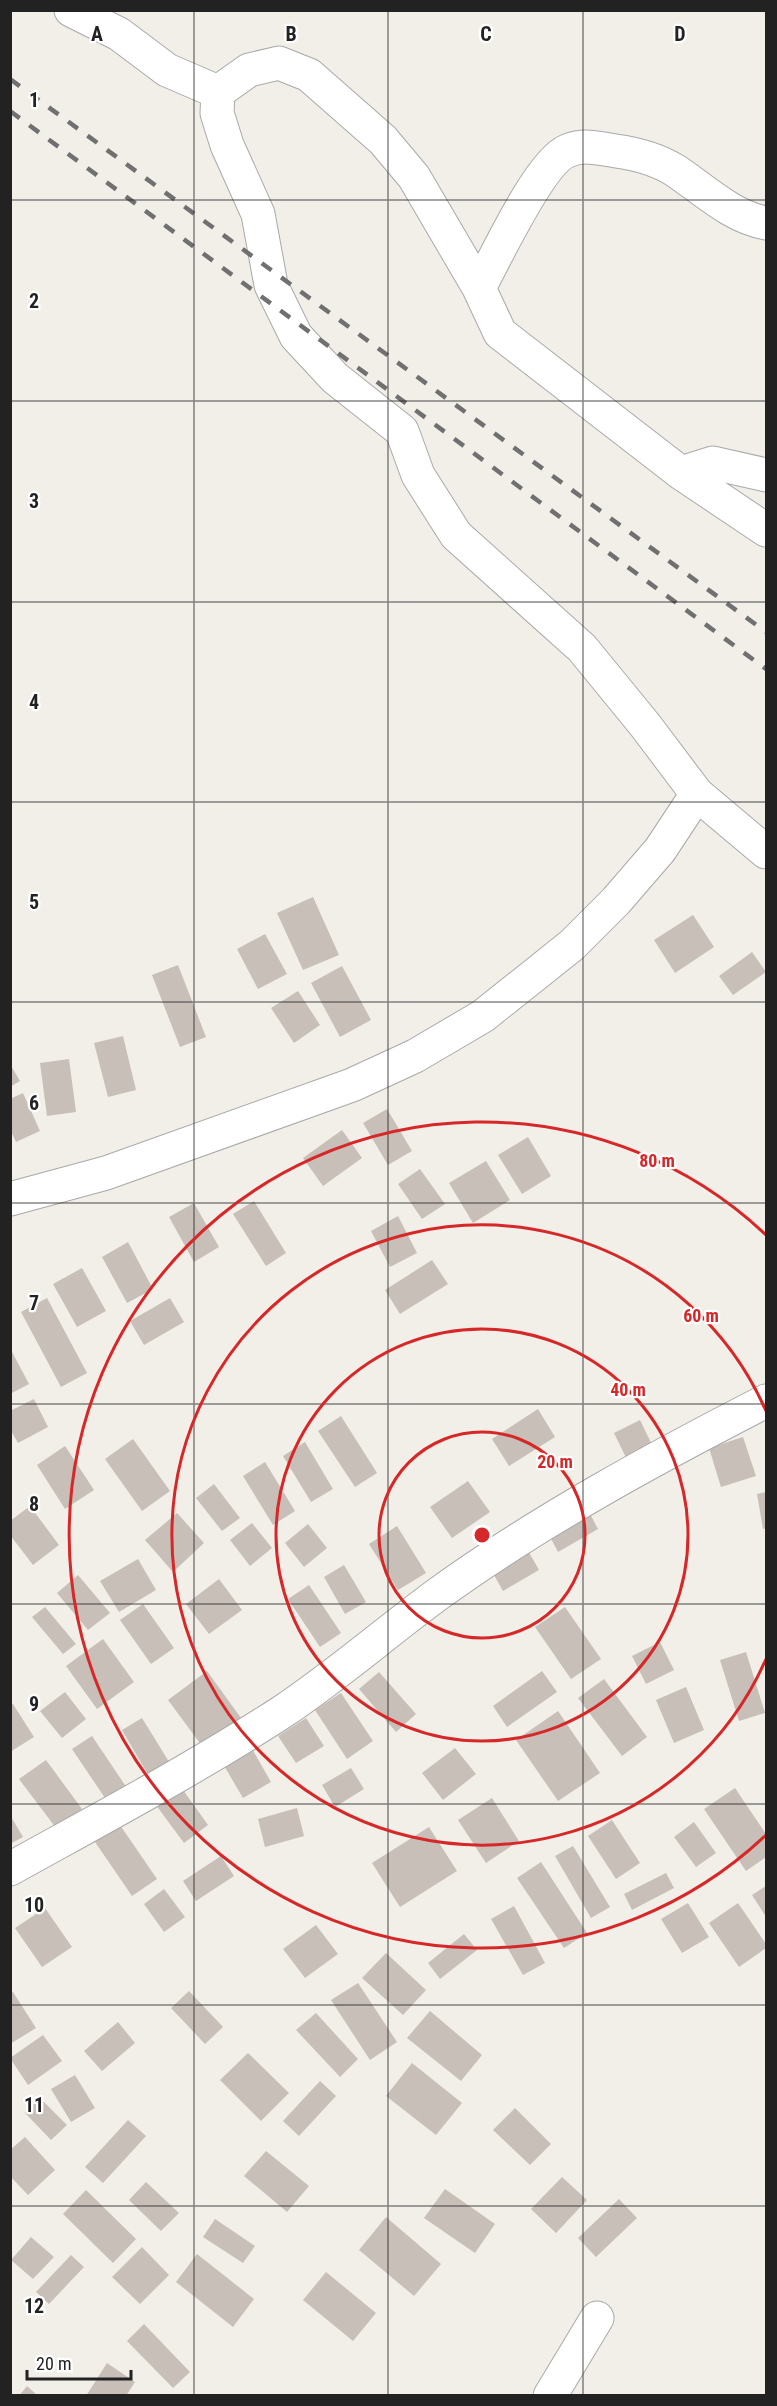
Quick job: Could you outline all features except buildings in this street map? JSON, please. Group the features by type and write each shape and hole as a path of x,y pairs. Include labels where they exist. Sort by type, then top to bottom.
{"street":[{"path":"71,10 119,34 167,70 218,92"},
{"path":"218,92 249,70 279,63 309,75 383,140 414,177 479,288 500,333 681,473 766,530"},
{"path":"218,92 217,113 227,145 258,214 271,285 296,336 335,378 402,431 418,475 456,535 582,648 645,725 697,794 766,852"},
{"path":"479,288 545,172 565,152 584,146 641,154 673,169 742,215 766,223"},
{"path":"681,473 713,463 766,475"},
{"path":"10,1199 106,1173 352,1085 415,1056 444,1039 483,1016 572,945 616,901 660,850 697,794"},
{"path":"10,1869 187,1770 283,1711 368,1650 438,1594 518,1540 689,1441 766,1401"},
{"path":"550,2396 597,2318"}],"railway":[{"path":"10,79 766,632"},
{"path":"10,111 766,669"}]}
